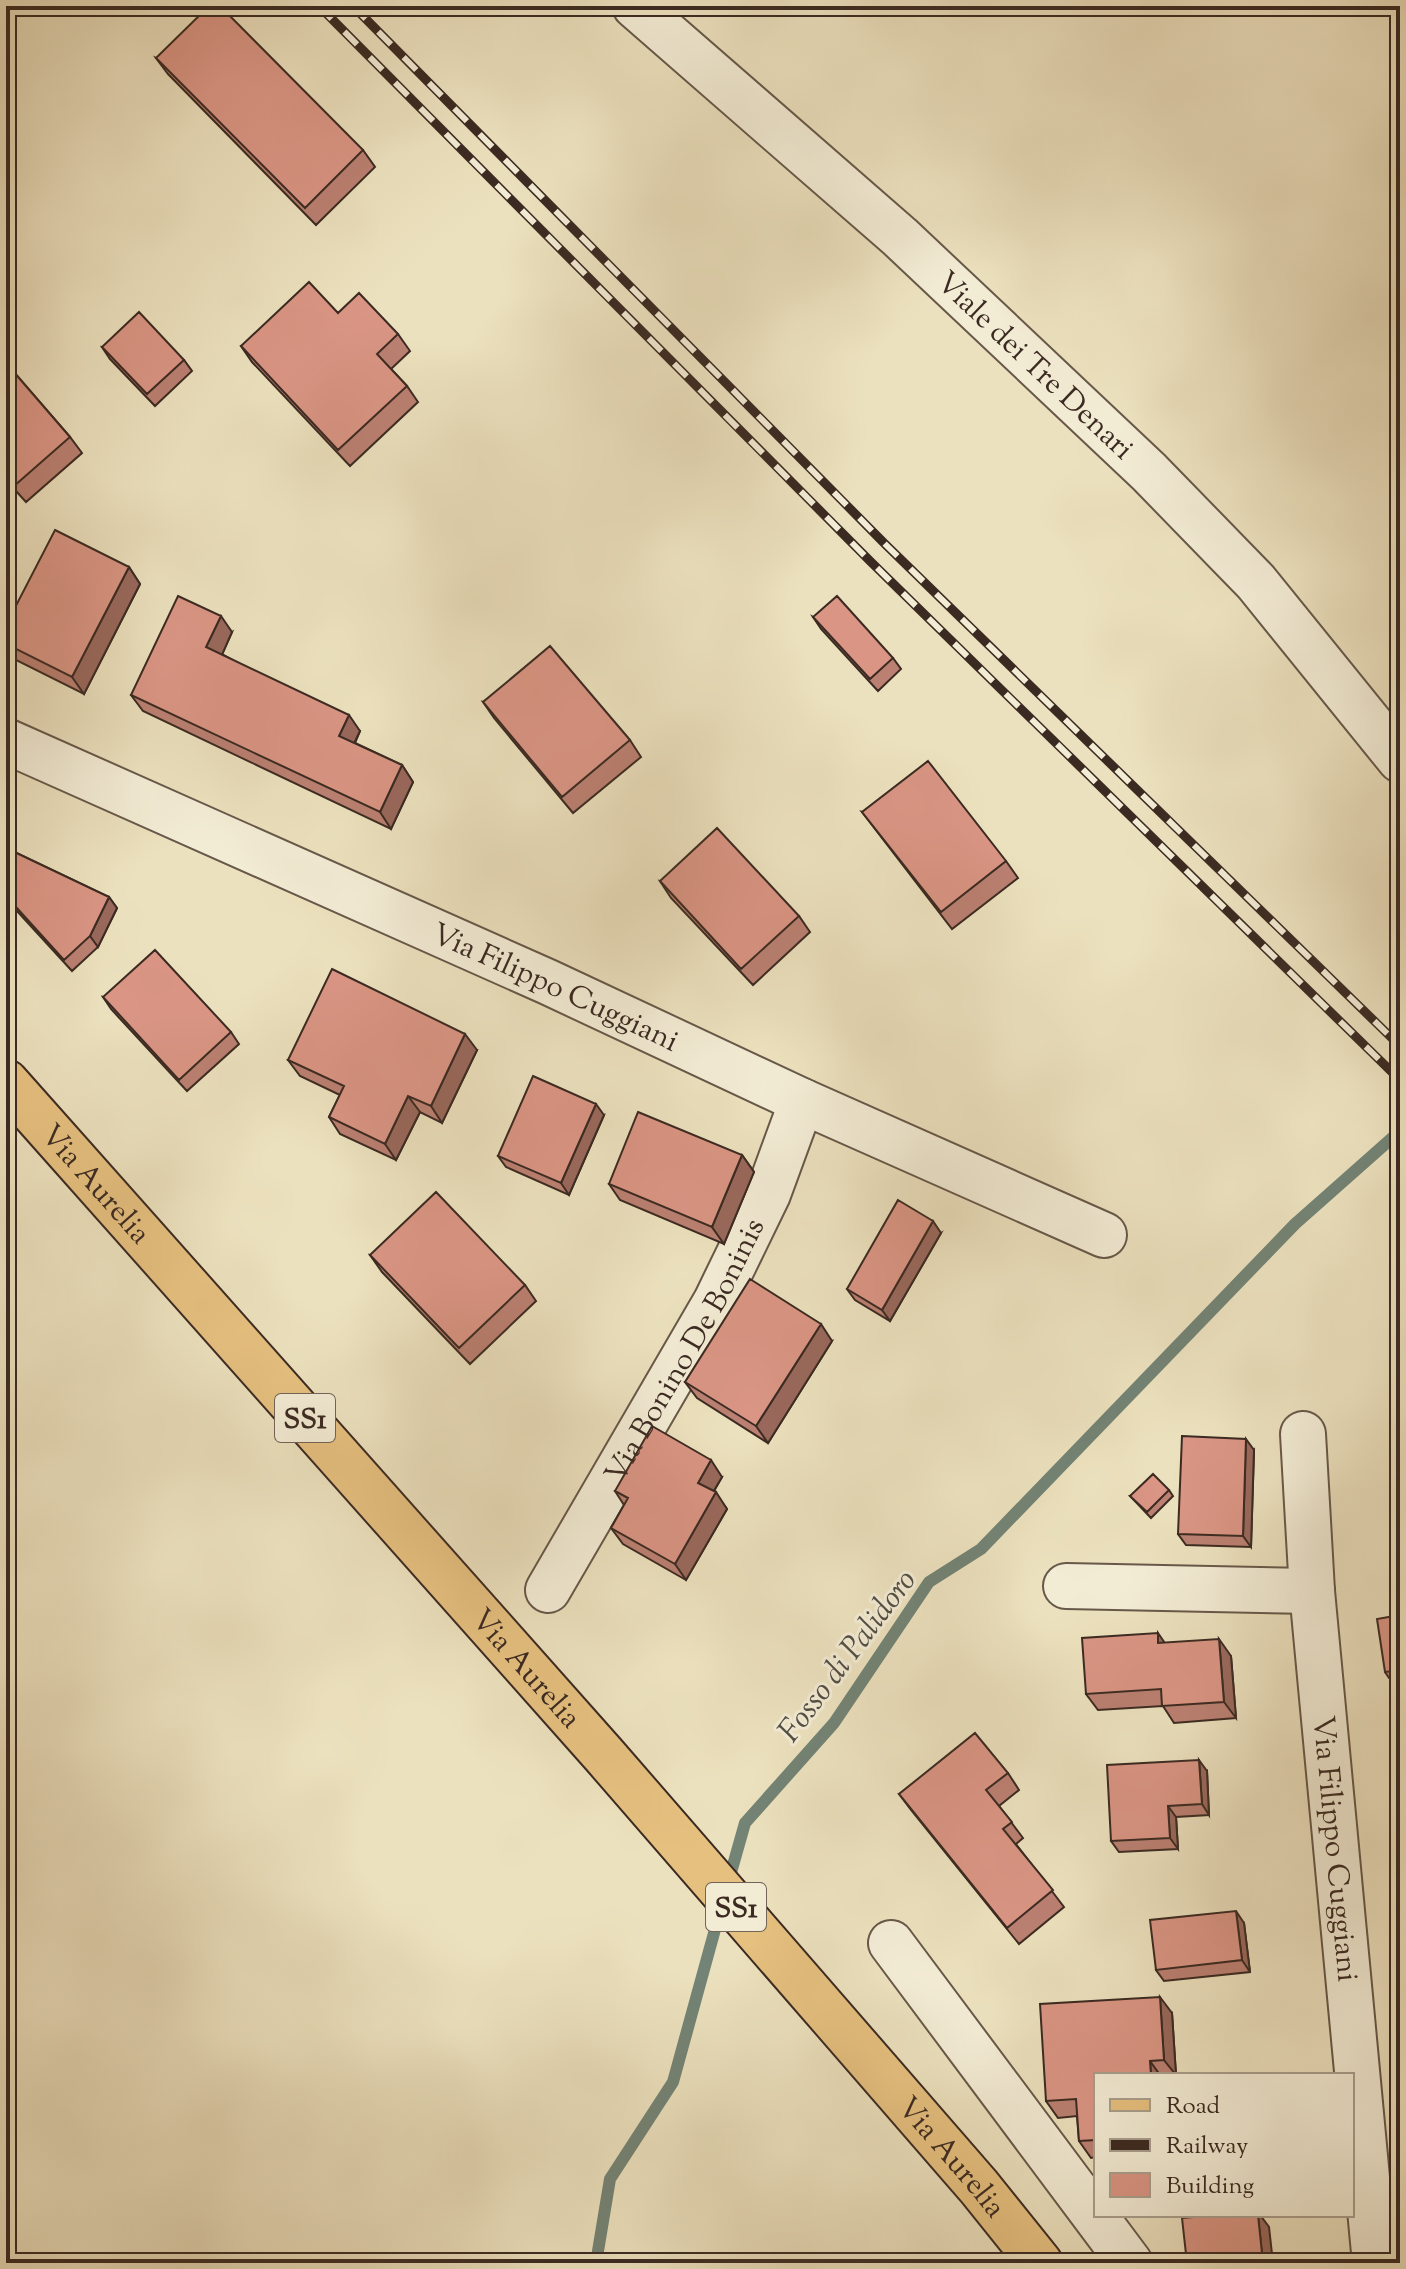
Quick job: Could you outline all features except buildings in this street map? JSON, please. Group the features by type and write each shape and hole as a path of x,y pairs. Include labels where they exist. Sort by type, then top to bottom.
{"main road":[{"name":"Via Aurelia","path":"6,1082 604,1755 979,2187 1040,2263"}],"street":[{"name":"Viale dei Tre Denari","path":"635,6 900,237 1149,472 1273,602 1400,760"},
{"name":"Via Filippo Cuggiani","path":"6,741 1104,1235"},
{"name":"Via Bonino De Boninis","path":"548,1590 716,1301 768,1194 802,1101"},
{"name":"Via Filippo Cuggiani","path":"1303,1434 1312,1591 1375,2263"},
{"path":"1066,1586 1312,1591"},
{"path":"891,1943 1094,2215"},
{"path":"1096,2217 1130,2263"}],"waterway":[{"name":"Fosso di Palidoro","path":"728,1883 745,1823 834,1723 929,1582 981,1549 1295,1224 1400,1131"},
{"name":"Fosso di Palidoro","path":"596,2263 610,2179 673,2082 722,1904"}],"railway":[{"path":"319,6 870,561 1400,1080"},
{"path":"353,6 885,544 1400,1046"}]}
